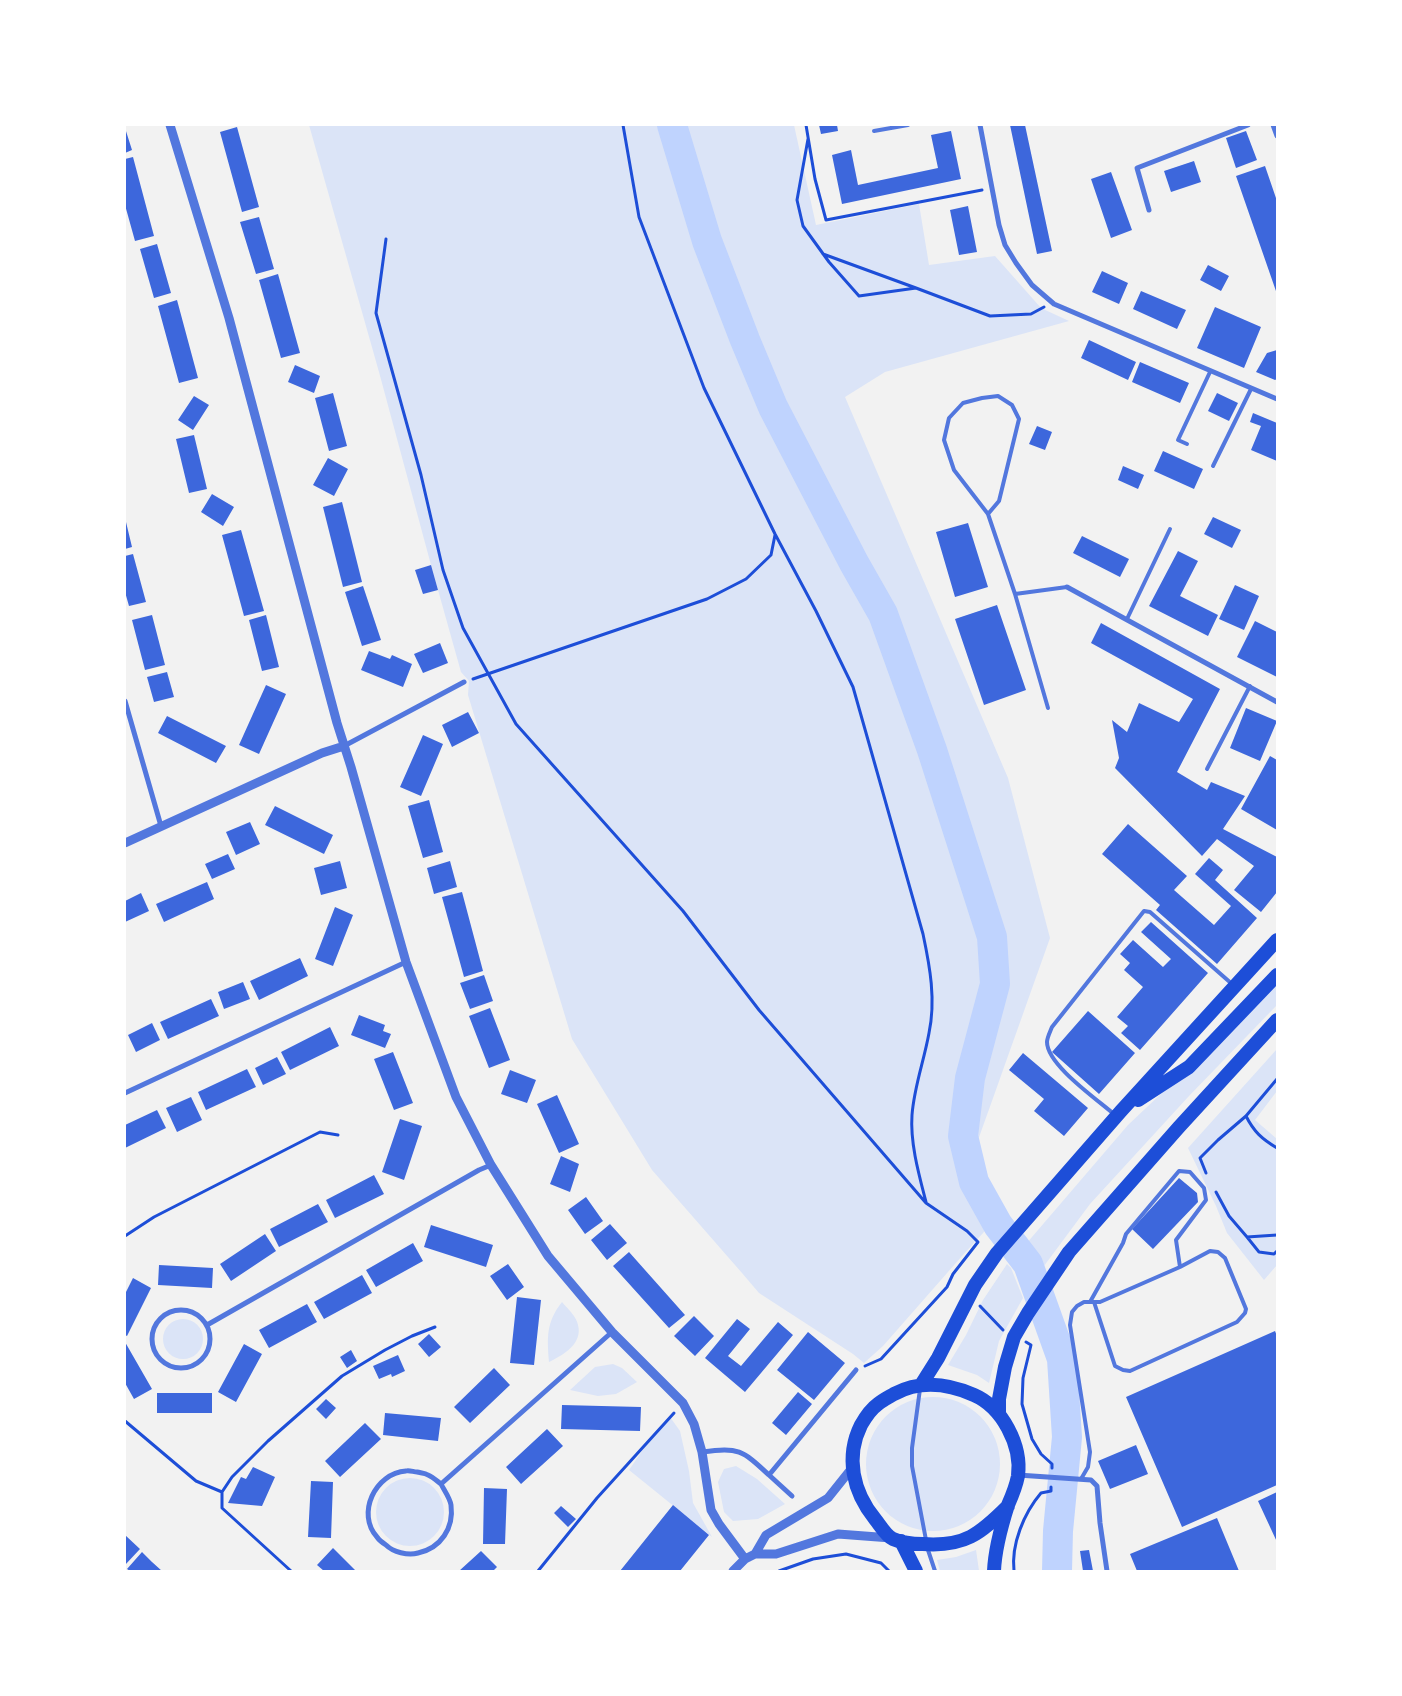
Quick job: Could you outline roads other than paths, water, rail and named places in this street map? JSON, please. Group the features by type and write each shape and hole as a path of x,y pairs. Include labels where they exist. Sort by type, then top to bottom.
{"highway":[{"path":"920,1385 938,1358 974,1285 997,1253 1119,1114 1277,940"},
{"path":"1119,1114 1189,1068 1277,975"},
{"path":"999,1414 999,1399 1005,1368 1014,1337 1051,1277 1069,1252 1179,1127 1277,1020"},
{"path":"916,1571 896,1540 868,1510 856,1486 852,1468 852,1451 856,1435 864,1420 876,1405 905,1388 938,1384 964,1390 981,1398 999,1414 1006,1424 1017,1452 1018,1475 998,1536 994,1571"},
{"path":"896,1540 927,1545 954,1543 971,1537 986,1528 1008,1506"}],"street":[{"path":"170,125 229,318 344,746 406,962 456,1097 491,1165 548,1256 612,1332 683,1403 694,1424 702,1452 711,1510 744,1559"},
{"path":"980,125 999,225 1005,244 1016,264 1032,286 1054,304 1277,399"},
{"path":"1149,210 1137,168 1248,125"},
{"path":"1273,125 1277,136"},
{"path":"1067,586 1277,702"},
{"path":"125,843 322,753 344,746 464,682"},
{"path":"125,701 161,826"},
{"path":"125,1093 406,962"},
{"path":"207,1325 470,1175 491,1165"},
{"path":"180,1310 191,1312 200,1317 207,1325 210,1335 210,1346 206,1356 198,1364 188,1368 177,1368 167,1365 159,1358 154,1349 152,1338 155,1328 161,1319 170,1313 180,1310"},
{"path":"441,1484 612,1332"},
{"path":"769,1475 856,1370"},
{"path":"702,1452 731,1449 747,1455 792,1496"},
{"path":"755,1554 766,1535 828,1498 852,1468"},
{"path":"406,1470 428,1474 441,1484 451,1503 451,1521 441,1541 426,1551 413,1554 391,1550 376,1537 370,1526 369,1505 374,1492 383,1480 406,1470"},
{"path":"1018,1475 1091,1480 1097,1486 1107,1571"},
{"path":"733,1571 744,1559 755,1554 776,1554 838,1534 896,1540"}],"lane":[{"path":"874,131 908,125"},
{"path":"1187,444 1178,440 1210,372"},
{"path":"1213,466 1251,389"},
{"path":"988,514 999,501 1019,419 1012,405 998,396 963,403 949,418 944,440 954,470 988,514 1015,594 1048,708"},
{"path":"1127,619 1170,529"},
{"path":"1015,594 1067,586"},
{"path":"1207,769 1250,686"},
{"path":"1119,1114 1062,1069 1050,1056 1046,1041 1052,1027 1144,911 1150,912 1235,987"},
{"path":"1081,1479 1088,1467 1090,1452 1070,1325 1072,1312 1077,1306 1084,1302 1092,1302 1100,1302 1180,1267 1206,1252 1218,1252 1225,1258 1246,1309 1245,1313 1236,1322 1130,1372 1115,1366 1092,1302 1126,1234 1179,1172 1190,1172 1204,1188 1206,1200 1176,1240 1180,1267"},
{"path":"920,1385 912,1448 912,1466 927,1545 935,1571"}],"waterway":[{"path":"672,125 707,241 773,407 854,563 883,614 932,750 992,937 995,984 970,1078 963,1136 974,1182 998,1225 1028,1264 1062,1359 1067,1437 1058,1531 1057,1571"}]}
